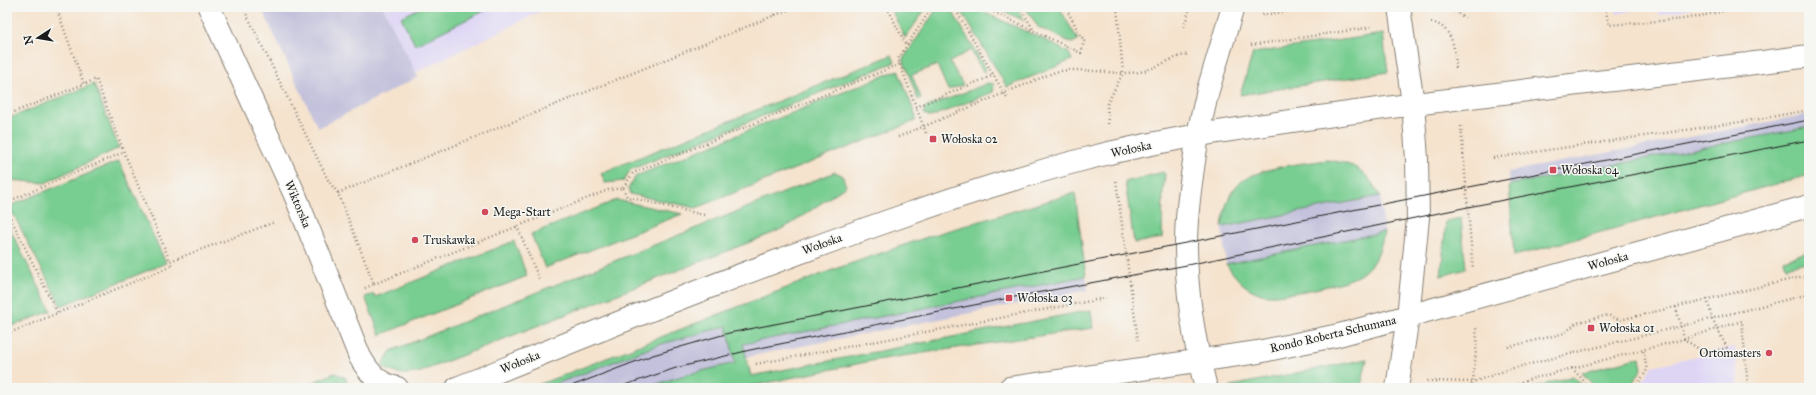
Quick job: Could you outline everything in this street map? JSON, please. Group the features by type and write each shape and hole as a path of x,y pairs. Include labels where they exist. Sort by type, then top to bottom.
{"main road":[{"name":"Wiktorska","path":"209,7 295,195 360,357 370,374 389,386 397,388"},
{"path":"1206,388 1199,361 1189,291 1186,242 1190,191 1198,134 1208,90 1233,7"},
{"name":"Rondo Roberta Schumana","path":"1199,361 1258,352 1339,335 1408,317 1418,218 1413,103 1400,7"},
{"path":"1198,134 1413,103 1683,73 1809,56"},
{"name":"Wołoska","path":"457,388 685,295 819,245 939,203 1085,159 1198,134"},
{"name":"Wołoska","path":"1408,317 1503,289 1809,206"},
{"path":"1397,388 1408,317"},
{"path":"1010,388 1199,361"}],"path":[{"path":"56,7 84,84"},
{"path":"244,7 329,182 338,193 374,284"},
{"path":"775,15 777,7"},
{"path":"338,193 795,7"},
{"path":"887,7 906,46"},
{"path":"926,133 898,59 932,7"},
{"path":"954,7 1008,100"},
{"path":"983,7 1081,53 1084,41 1065,7"},
{"path":"1020,7 1033,30"},
{"path":"1106,112 1107,104 1123,73 1117,7"},
{"path":"1184,26 1190,7"},
{"path":"1262,15 1320,7"},
{"path":"1448,7 1465,18"},
{"path":"1605,7 1609,25 1684,19 1745,7"},
{"path":"1426,21 1438,24 1448,32 1455,48"},
{"path":"1253,45 1378,26"},
{"path":"898,137 1056,72 1068,69 1123,73 1153,68 1183,55"},
{"path":"623,188 632,173 900,64"},
{"path":"916,107 994,76"},
{"path":"7,115 96,80 124,152 172,266 7,334"},
{"path":"1493,158 1754,120 1809,110"},
{"path":"1462,138 1473,271"},
{"path":"7,202 124,152"},
{"path":"1116,180 1136,326"},
{"path":"623,188 627,198 704,215"},
{"path":"357,291 608,190 623,188"},
{"path":"7,211 58,314"},
{"path":"170,261 279,221"},
{"path":"517,226 540,281"},
{"path":"1508,347 1565,333 1576,323 1608,314 1620,320 1809,275"},
{"path":"1432,380 1472,382 1510,369 1809,294"},
{"path":"756,364 1106,298"},
{"path":"1707,299 1716,329 1730,354"},
{"path":"1676,307 1684,339 1705,353 1727,348"},
{"path":"1510,387 1572,368 1684,339 1742,321 1748,388"},
{"path":"1469,388 1472,382 1477,341"},
{"path":"1635,388 1647,370 1643,350"},
{"path":"1572,368 1590,388"}],"shaded area":[{"path":"261,7 383,7 418,77 318,128"},
{"path":"383,7 550,7 415,73"},
{"path":"1615,7 1646,7 1617,14"},
{"path":"1657,7 1695,7 1659,15"},
{"path":"1809,114 1809,127 1509,185 1508,172"},
{"path":"1380,196 1384,232 1226,264 1222,227"},
{"path":"1086,276 1088,290 746,357 743,344"},
{"path":"728,326 735,363 685,375 645,388 545,388 658,345"},
{"path":"1735,347 1739,388 1636,388 1653,366"}],"green space":[{"path":"422,7 492,7 415,45 401,17"},
{"path":"890,7 927,7 905,38"},
{"path":"938,7 950,7 986,70 983,72 971,50 950,62 963,85 948,90 937,65 912,75 921,98 918,100 903,59"},
{"path":"959,7 972,7 1045,40 1069,53 1072,60 1007,87"},
{"path":"994,7 1016,7 1025,21"},
{"path":"1025,7 1059,7 1078,40 1072,43 1038,27"},
{"path":"1383,34 1388,72 1240,95 1253,53"},
{"path":"892,55 895,62 630,170 624,181 605,183 601,173"},
{"path":"898,70 916,117 915,121 696,208 630,194 628,189 636,176"},
{"path":"988,83 994,84 993,92 931,117 924,114 925,108"},
{"path":"94,84 119,148 45,183 7,180 7,119"},
{"path":"1809,127 1809,175 1514,256 1509,185"},
{"path":"1327,160 1353,166 1365,174 1380,196 1222,227 1229,198 1234,189 1242,182 1264,171 1290,165"},
{"path":"119,161 166,263 61,306 9,206"},
{"path":"835,172 842,175 846,186 791,224 773,233 420,372 399,374 381,366 391,351"},
{"path":"1163,172 1165,174 1163,191 1162,238 1134,243 1125,182"},
{"path":"1075,193 1086,276 743,344 751,376 1091,310 1093,328 876,360 742,388 645,388 685,375 735,363 727,326 658,345 545,388 530,388 835,269 933,235"},
{"path":"617,200 682,214 545,268 531,234"},
{"path":"1461,218 1466,269 1441,276 1446,221"},
{"path":"7,223 51,311 7,328"},
{"path":"1384,232 1377,255 1366,270 1354,278 1316,289 1278,295 1261,294 1242,283 1226,264"},
{"path":"514,241 527,276 380,335 365,297 374,294 375,297"},
{"path":"1809,251 1809,261 1786,267 1784,260"},
{"path":"1640,357 1642,369 1629,388 1596,388 1582,373"},
{"path":"1367,359 1361,387 1231,388 1231,386"},
{"path":"335,373 346,378 347,388 299,388"},
{"path":"1573,376 1585,388 1532,388"}],"tram line":[{"path":"566,388 653,355 729,333 1809,120"},
{"path":"616,388 676,368 750,350 1009,298 1187,265 1468,207 1809,140"}],"place":[{"name":"Wołoska 02","path":"933,139"},
{"name":"Wołoska 04","path":"1553,170"},
{"name":"Mega-Start","path":"485,212"},
{"name":"Truskawka","path":"415,240"},
{"name":"Wołoska 03","path":"1009,298"},
{"name":"Wołoska 01","path":"1591,328"},
{"name":"Ortomasters","path":"1769,353"}]}
